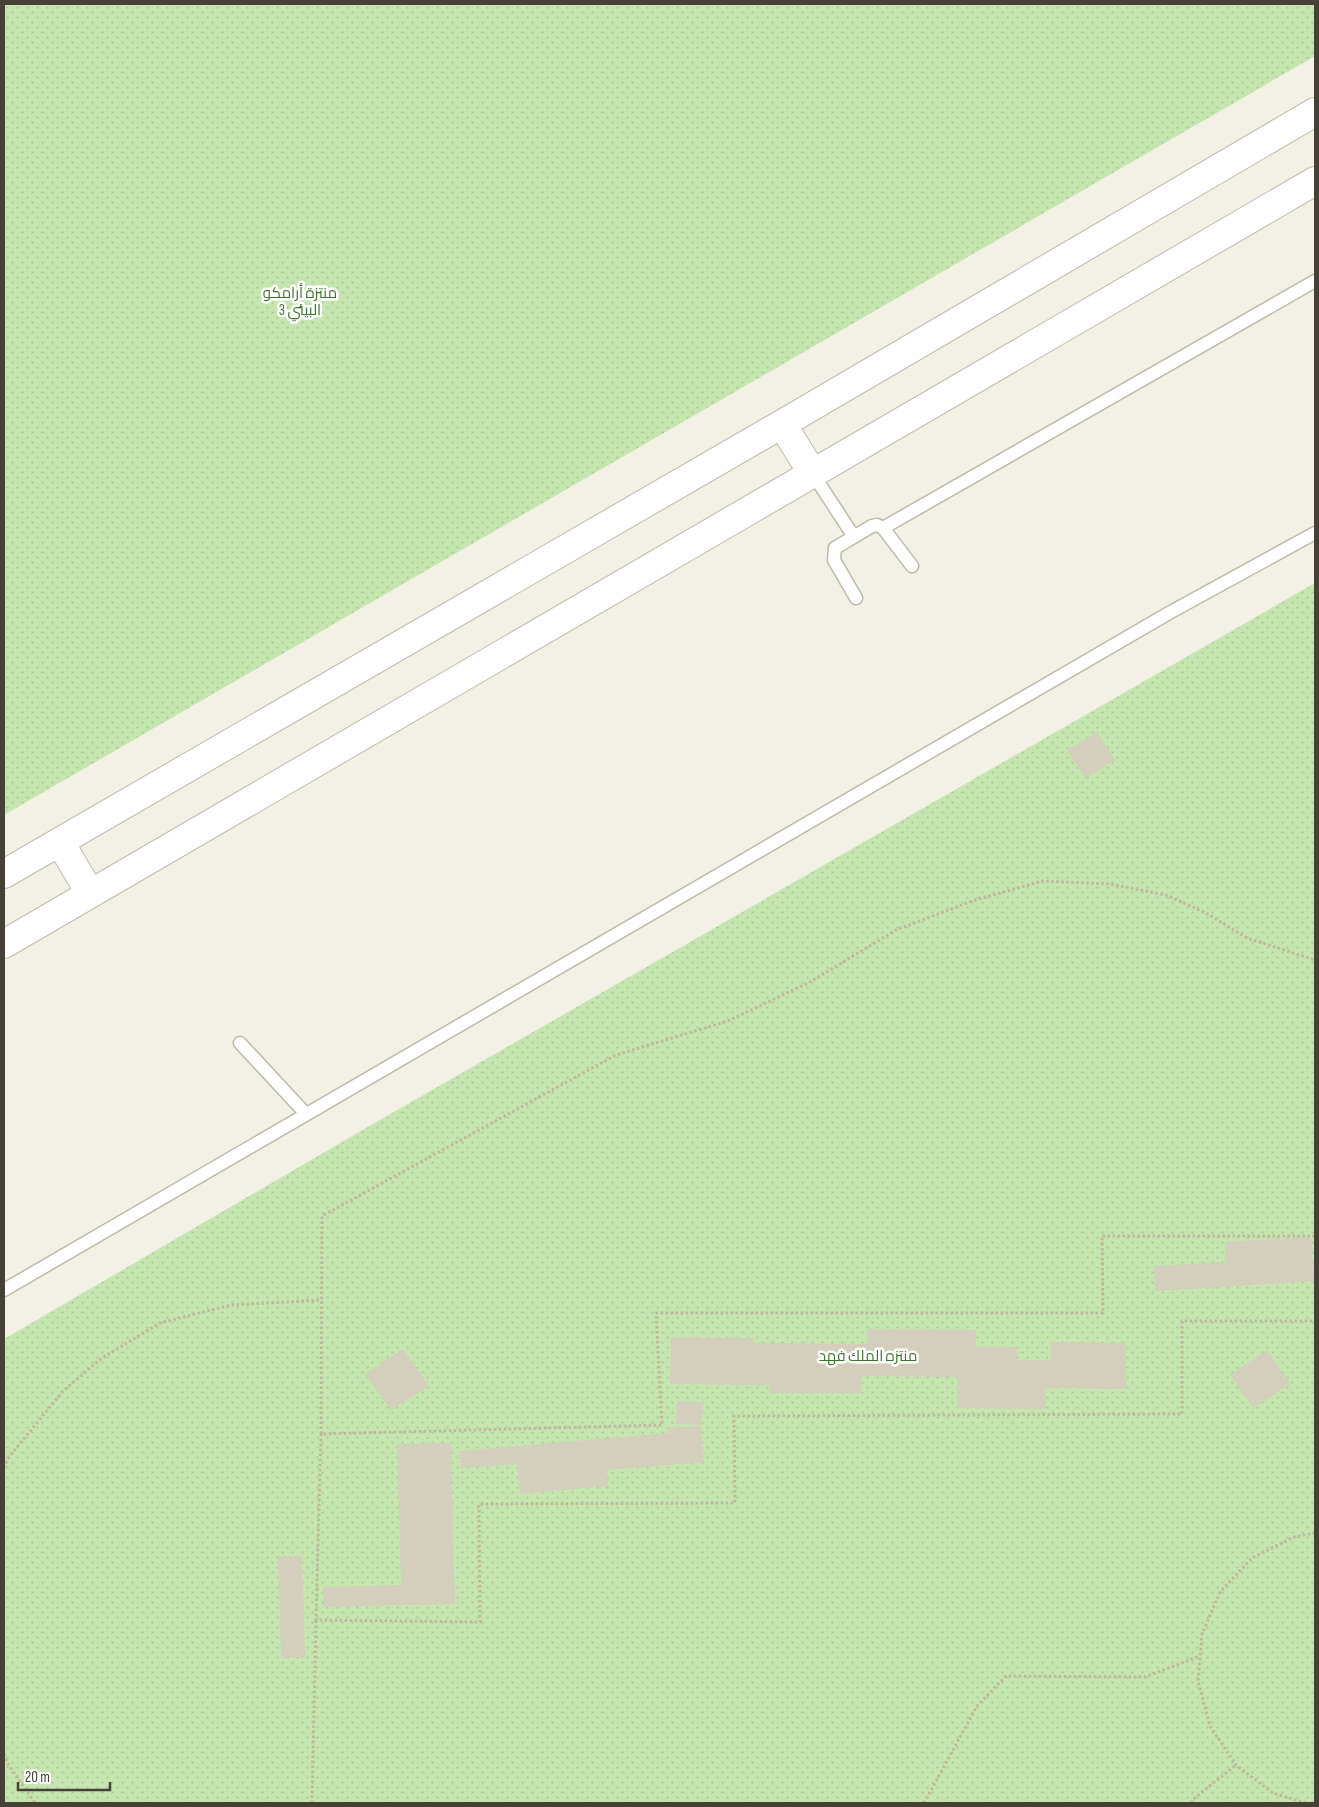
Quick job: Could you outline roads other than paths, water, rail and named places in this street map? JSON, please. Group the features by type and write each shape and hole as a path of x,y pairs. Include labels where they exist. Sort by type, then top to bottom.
{"street":[{"path":"4,874 782,424 1315,112"},
{"path":"4,944 1315,181"},
{"path":"782,424 813,474"},
{"path":"60,842 90,893"}],"lane":[{"path":"884,528 1315,281"},
{"path":"813,474 854,537"},
{"path":"856,598 834,560 835,548 872,526 884,528 912,566"},
{"path":"4,1290 1169,614 1315,533"},
{"path":"240,1043 306,1114"}],"park label":[{"name":"منتزة أرامكو البيئي 3","path":"300,302"},
{"name":"منتزه الملك فهد","path":"868,1356"}]}
